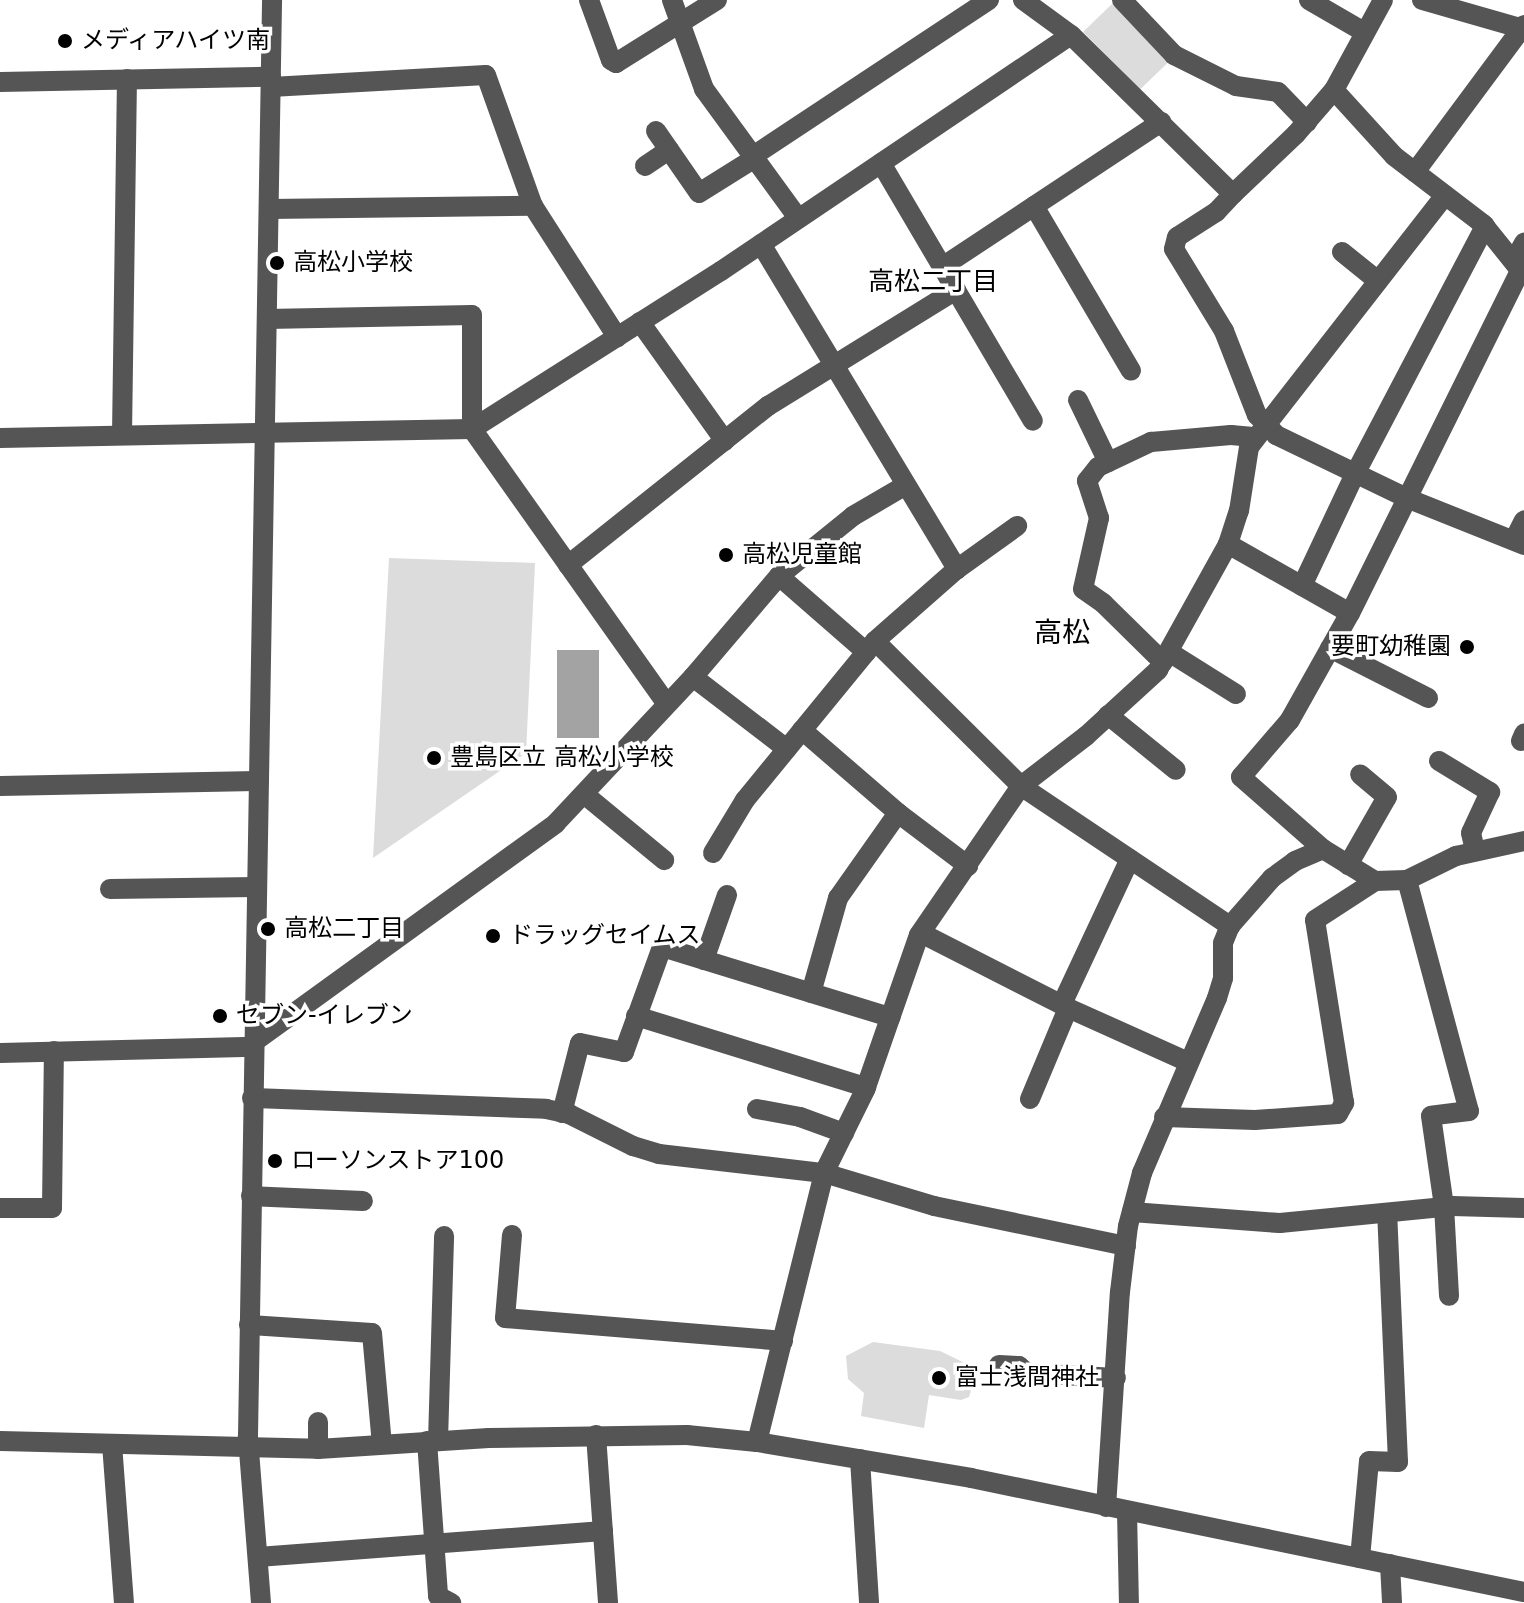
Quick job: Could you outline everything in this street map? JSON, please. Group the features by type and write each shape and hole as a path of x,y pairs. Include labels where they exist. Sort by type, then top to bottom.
{"street":[{"path":"261,1603 249,1445 249,1325 272,0"},
{"path":"589,0 611,60 616,63 717,0"},
{"path":"672,0 704,89 798,218"},
{"path":"656,131 699,193 989,0"},
{"path":"1023,0 1071,35 1233,194"},
{"path":"1122,0 1174,55 1236,86 1278,92 1307,122"},
{"path":"1309,0 1364,32"},
{"path":"1261,431 1224,331 1174,249 1177,237 1216,212 1307,122 1334,90 1383,0"},
{"path":"1415,172 1524,28 1422,0"},
{"path":"0,438 472,429 721,271 1071,35"},
{"path":"0,82 127,79 271,82 486,75 533,206 617,337"},
{"path":"122,435 127,79"},
{"path":"1334,90 1394,156 1485,226 1520,263 1409,499 1350,613 1290,720 1241,777 1323,849 1375,881"},
{"path":"942,267 1161,122"},
{"path":"645,166 669,150"},
{"path":"881,163 1033,421"},
{"path":"757,1442 824,1173 866,1087 921,933 1021,786 1108,715 1166,657 1228,544 1239,511 1249,447 1445,195"},
{"path":"269,209 533,206"},
{"path":"1034,206 1131,371"},
{"path":"1302,586 1356,472 1485,226"},
{"path":"761,244 957,569"},
{"path":"1342,252 1378,281"},
{"path":"568,565 768,406 956,290"},
{"path":"267,319 472,315 472,429 667,704"},
{"path":"640,322 725,441"},
{"path":"1078,400 1108,462"},
{"path":"1236,694 1166,657 1083,589 1099,518 1087,481 1098,467 1151,442 1261,431 1276,435 1409,499 1519,543 1524,520"},
{"path":"0,1053 254,1045 556,823 693,677 779,576 853,516 906,485"},
{"path":"713,853 745,800 870,646 957,569 1017,526"},
{"path":"1228,544 1350,613"},
{"path":"779,576 870,646 1021,786 1230,926"},
{"path":"1330,648 1428,698"},
{"path":"693,677 787,749"},
{"path":"1108,715 1176,770"},
{"path":"802,730 898,813 968,866"},
{"path":"1439,761 1490,792 1471,833 1475,851"},
{"path":"1348,865 1387,797 1360,774"},
{"path":"0,786 259,781"},
{"path":"584,794 664,860"},
{"path":"811,993 838,898 898,813"},
{"path":"1164,1117 1255,1120 1338,1114 1344,1103 1315,920 1375,881 1407,880 1475,851 1524,841"},
{"path":"1106,1507 1126,1246 1142,1173 1217,998 1223,978 1223,943 1230,926 1272,878 1295,861 1323,849"},
{"path":"1030,1099 1065,1006 1130,859"},
{"path":"1407,880 1469,1111 1431,1116 1444,1206 1449,1296"},
{"path":"110,889 257,887"},
{"path":"704,960 727,895"},
{"path":"921,933 1065,1006 1188,1062"},
{"path":"562,1113 580,1043 624,1052 662,947 890,1017"},
{"path":"636,1016 866,1087"},
{"path":"0,1208 52,1208 54,1051"},
{"path":"252,1098 546,1109 659,1154 824,1173 934,1206 1126,1246"},
{"path":"757,1109 800,1117 844,1133"},
{"path":"251,1196 363,1201"},
{"path":"1132,1212 1280,1223 1444,1206 1524,1208"},
{"path":"1360,1558 1369,1461 1398,1462 1387,1213"},
{"path":"512,1235 505,1318 783,1341"},
{"path":"444,1236 433,1441 434,1544 438,1596 451,1603"},
{"path":"249,1325 372,1333 382,1444"},
{"path":"999,1365 1019,1366 1027,1373 1116,1378"},
{"path":"318,1422 318,1449"},
{"path":"596,1435 608,1603"},
{"path":"0,1441 318,1449 433,1441 687,1435 757,1442 971,1478 1524,1592"},
{"path":"112,1444 124,1603"},
{"path":"860,1459 869,1603"},
{"path":"1127,1511 1129,1603"},
{"path":"258,1557 603,1531"},
{"path":"1390,1564 1392,1603"}],"shaded area":[{"path":"1112,4 1168,62 1139,90 1083,32"},
{"path":"389,558 535,563 526,753 373,858"},
{"path":"557,650 599,650 599,738 557,738"},
{"path":"873,1342 940,1351 969,1365 975,1378 969,1397 961,1400 929,1395 924,1428 861,1416 864,1393 848,1379 846,1356"}],"place":[{"name":"メディアハイツ南","path":"65,41"},
{"name":"高松小学校","path":"277,263"},
{"name":"高松児童館","path":"726,555"},
{"name":"要町幼稚園","path":"1467,647"},
{"name":"豊島区立 高松小学校","path":"434,758"},
{"name":"高松二丁目","path":"268,929"},
{"name":"ドラッグセイムス","path":"493,936"},
{"name":"セブン-イレブン","path":"220,1016"},
{"name":"ローソンストア100","path":"275,1161"},
{"name":"富士浅間神社","path":"939,1378"}],"district":[{"name":"高松二丁目","path":"933,282"},
{"name":"高松","path":"1062,633"}]}
